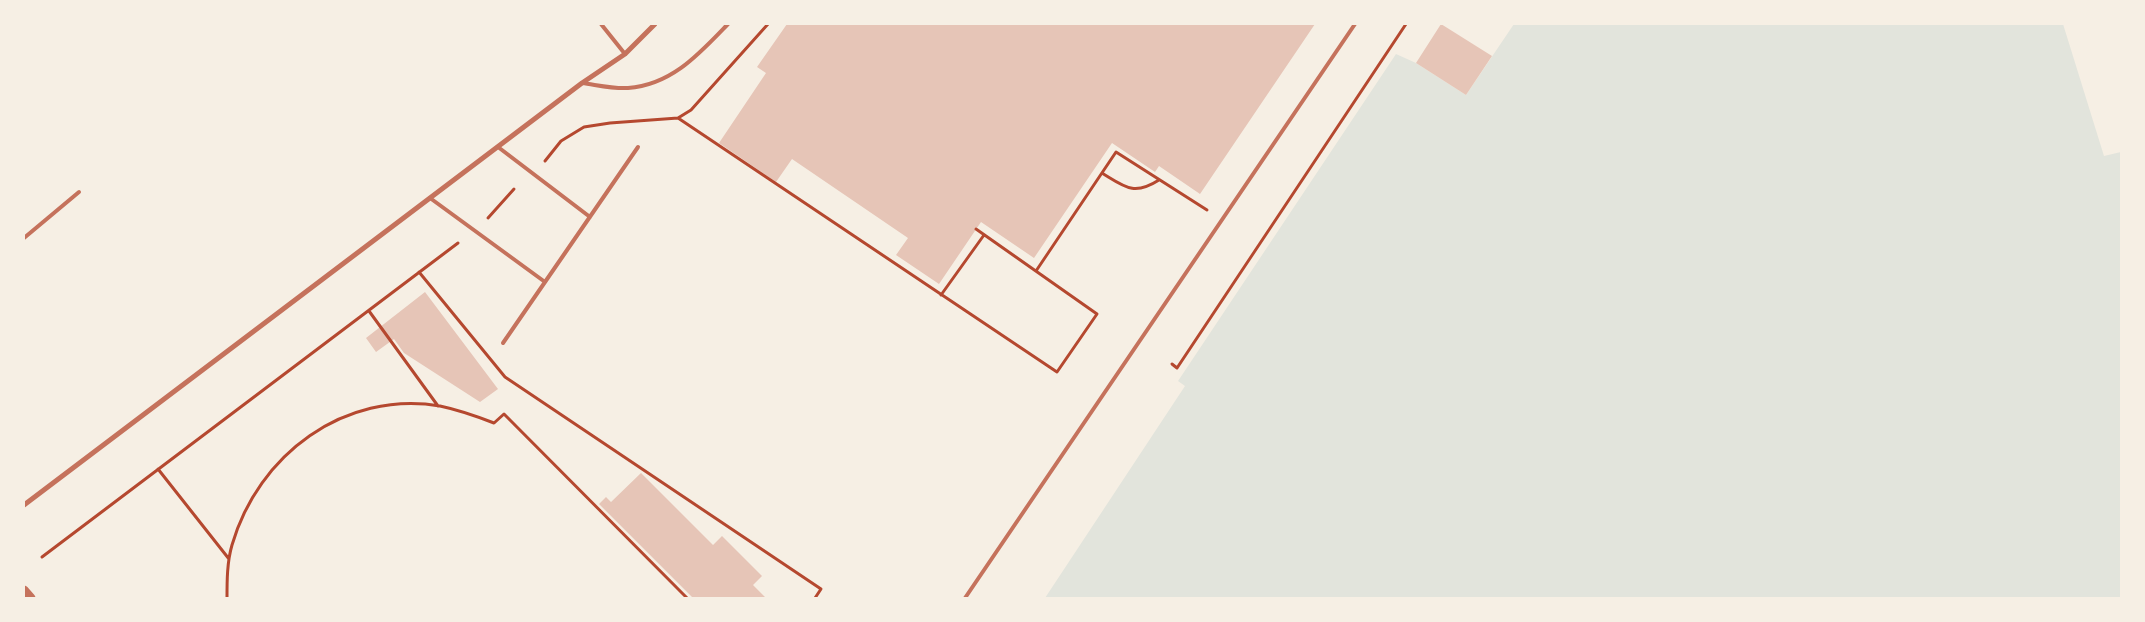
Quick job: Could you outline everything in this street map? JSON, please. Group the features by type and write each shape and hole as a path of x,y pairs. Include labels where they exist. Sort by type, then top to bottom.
{"street":[{"path":"24,505 430,198 625,54 655,24"},
{"path":"24,590 31,598"}],"lane":[{"path":"601,24 625,54"},
{"path":"582,84 628,88 660,81 689,64 728,24"},
{"path":"965,598 1355,24"},
{"path":"503,344 638,147"},
{"path":"498,148 590,216"},
{"path":"24,238 79,192"},
{"path":"430,198 545,282"}],"path":[{"path":"544,161 561,141 584,127 610,123 678,118 691,110 768,24"},
{"path":"1172,364 1177,368 1406,24"},
{"path":"678,118 1057,372 1097,314 976,229"},
{"path":"1036,271 1116,152 1202,207"},
{"path":"1102,173 1122,186 1135,190 1146,188 1159,180"},
{"path":"486,220 514,189"},
{"path":"941,295 984,235"},
{"path":"42,557 458,243"},
{"path":"419,272 505,377 821,589 815,598"},
{"path":"369,311 438,406"},
{"path":"228,598 230,559 241,518 255,491 273,466 295,446 321,428 348,416 378,407 408,404 438,406 468,412 494,423 504,414 687,598"},
{"path":"158,469 230,559"}],"shaded area":[{"path":"1514,24 2063,24 2104,156 2121,152 2121,598 1045,598 1185,386 1178,381 1396,54 1416,63 1466,95"}],"building":[{"path":"787,24 1315,24 1200,194 1159,166 1155,172 1112,143 1034,258 981,222 939,284 896,255 908,238 792,159 776,182 719,143 766,73 757,67"},
{"path":"1441,24 1492,56 1466,95 1416,63"},
{"path":"425,292 498,389 480,402 404,353 394,339 376,352 366,338"},
{"path":"641,473 713,545 722,536 762,576 753,585 766,598 693,598 599,504 606,497 611,502"}]}
